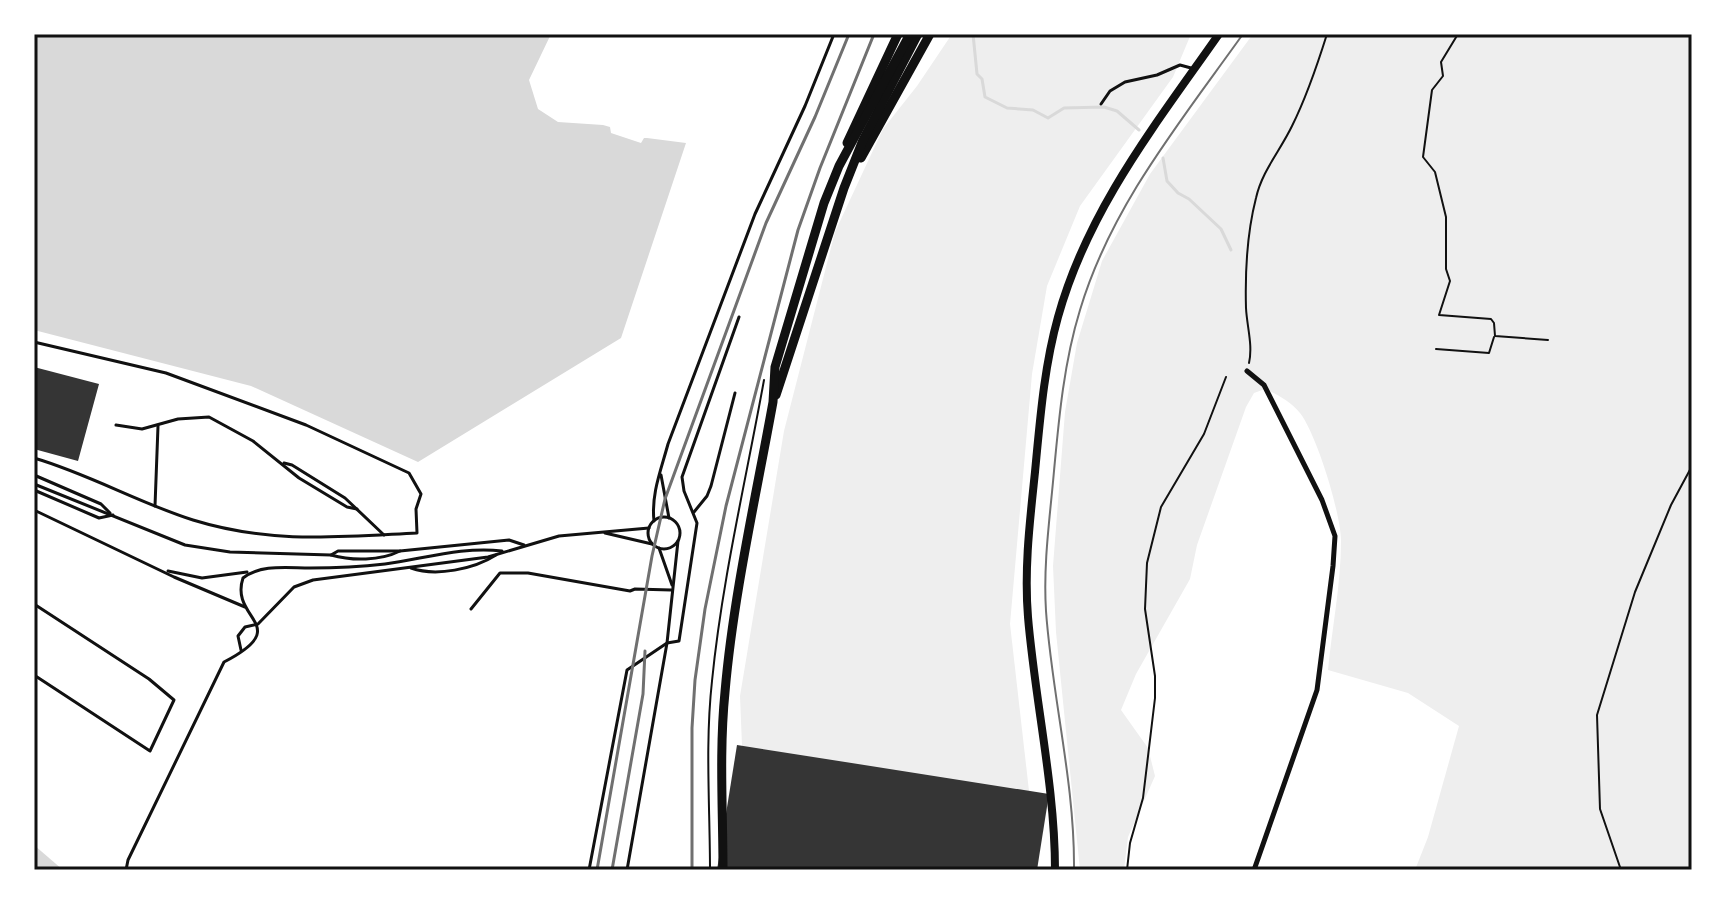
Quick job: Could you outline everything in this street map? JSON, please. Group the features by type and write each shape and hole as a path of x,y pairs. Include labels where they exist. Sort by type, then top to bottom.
{"highway":[{"path":"723,870 725,690 773,402 775,367 824,203 851,128 898,34"},
{"path":"839,166 910,34"},
{"path":"773,402 786,371 829,228 863,140 918,34"},
{"path":"852,171 871,143 930,34"}],"main road":[{"path":"1055,870 1026,580 1046,370 1067,286 1098,214 1124,171 1219,34"}],"street":[{"path":"1247,371 1264,385 1322,500 1335,536 1317,690 1254,870"}],"lane":[{"path":"653,544 648,534 654,521 655,487 668,444 744,242 834,34"},
{"path":"1101,104 1110,91 1125,82 1157,75 1180,65 1194,70"},
{"path":"589,870 627,670 667,643 679,641 697,523 684,491 682,477 739,317"},
{"path":"34,342 166,373 306,425 409,473 421,494 416,509 417,533 267,537 214,526 155,506 34,458"},
{"path":"693,512 707,496 711,486 735,393"},
{"path":"116,425 142,429 178,419 209,417 253,441 299,478 347,507 357,509"},
{"path":"155,506 158,424"},
{"path":"282,462 327,486 384,535"},
{"path":"34,475 101,504 113,515"},
{"path":"627,870 667,643 676,573 679,528 669,518 661,475"},
{"path":"34,484 185,545 230,552 331,555 343,559 377,558 400,551"},
{"path":"34,490 99,518 113,515"},
{"path":"34,510 167,571 202,578 251,572"},
{"path":"654,521 669,518"},
{"path":"241,650 240,632 245,627 258,624 281,599 301,584 329,577 488,557 559,536 649,528"},
{"path":"601,532 659,548 670,548 678,541"},
{"path":"331,555 338,551 400,551 509,540 526,546"},
{"path":"659,548 672,588"},
{"path":"126,870 128,860 224,662 253,643 258,632 258,624 243,601 243,578 260,568 361,567 424,555 488,549 502,551"},
{"path":"407,567 423,572 460,568 483,564 502,551"},
{"path":"167,571 174,577 247,607"},
{"path":"471,609 500,573 528,573 630,591 672,588"},
{"path":"34,604 149,679 174,700 150,751 34,675"}],"path":[{"path":"1247,371 1252,350 1247,325 1246,282 1256,194 1267,167 1309,91 1327,34"},
{"path":"1436,349 1489,353 1493,349 1495,336 1491,319 1439,315 1450,281 1446,269 1446,217 1435,172 1423,157 1432,90 1443,76 1441,62 1458,34"},
{"path":"1495,336 1548,340"},
{"path":"1127,870 1130,843 1143,798 1155,698 1155,676 1145,609 1147,563 1161,507 1204,434 1226,377"},
{"path":"1621,870 1600,809 1597,715 1635,592 1671,505 1692,466"}],"shaded area":[{"path":"34,34 551,34 529,80 538,109 558,122 603,125 610,127 611,133 641,143 647,138 686,143 621,338 418,462 251,386 34,330"},
{"path":"952,34 1191,34 1173,77 1080,206 1047,286 1032,374 1010,624 1038,870 747,870 740,696 784,431 835,232 883,129"},
{"path":"1253,34 1692,34 1692,870 1415,870 1428,837 1459,726 1408,693 1328,670 1341,557 1337,513 1327,475 1307,424 1293,405 1265,389 1254,393 1246,407 1197,545 1190,579 1136,674 1121,710 1148,748 1155,776 1128,837 1124,870 1080,870 1056,632 1053,566 1065,412 1077,343 1102,261 1150,174"},
{"path":"34,845 63,870 34,870"}],"building":[{"path":"34,367 99,384 78,461 34,449"},
{"path":"737,745 1049,794 1037,870 717,870"}],"waterway":[{"path":"973,34 977,74 982,79 985,97 1007,108 1033,110 1048,118 1064,108 1104,107 1117,111 1139,130"},
{"path":"1163,158 1167,181 1221,229 1231,250"}],"tram line":[{"path":"1074,870 1071,805 1045,593 1058,430 1070,350 1093,272 1129,200 1172,132 1243,34"}],"railway":[{"path":"597,870 652,556 665,499 766,223 849,34"},
{"path":"692,870 695,680 705,609 726,506 798,230 874,34"},
{"path":"612,870 643,694 645,651"}]}
